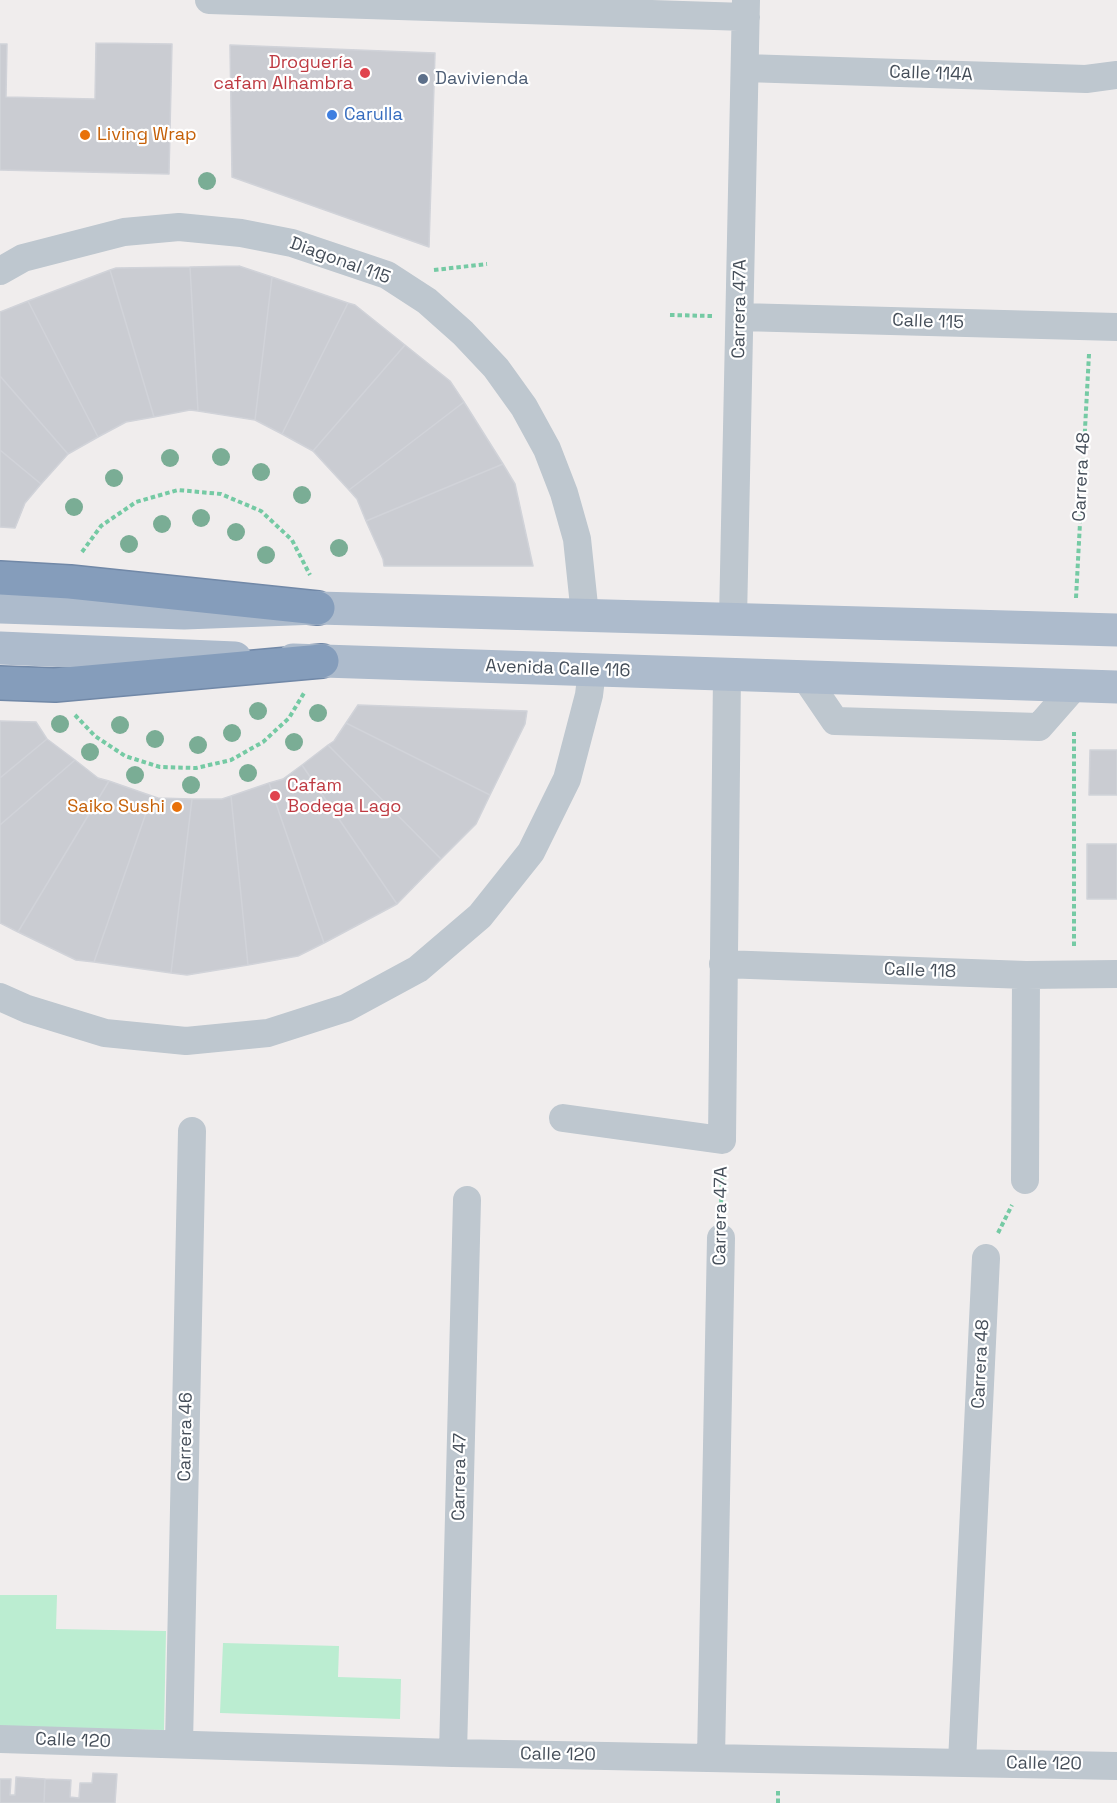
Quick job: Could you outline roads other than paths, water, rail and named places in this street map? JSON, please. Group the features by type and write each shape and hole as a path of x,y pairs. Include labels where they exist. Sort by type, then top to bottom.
{"highway":[{"path":"0,578 315,593"},
{"path":"0,683 55,685 315,674"}],"main road":[{"path":"0,607 184,613 315,593 585,615 1117,630"},
{"name":"Avenida Calle 116","path":"0,648 315,674 592,670 1117,687"}],"street":[{"path":"209,0 746,8"},
{"name":"Carrera 47A","path":"733,619 746,8"},
{"name":"Calle 114A","path":"745,68 1086,79 1117,75"},
{"name":"Diagonal 115","path":"0,271 23,258 124,231 179,227 241,233 292,243 387,275 427,302 463,333 496,368 524,407 547,449 564,493 577,539 584,585 585,615"},
{"name":"Calle 115","path":"740,317 1104,327"},
{"path":"0,997 27,1009 105,1033 186,1041 268,1033 346,1008 418,969 480,916 531,852 567,779 589,695 592,670"},
{"name":"Carrera 47A","path":"563,1118 723,1140 727,674"},
{"name":"Calle 118","path":"723,964 1026,975 1117,974"},
{"path":"1025,1180 1026,975"},
{"name":"Carrera 46","path":"179,1744 192,1131"},
{"name":"Carrera 47","path":"453,1753 467,1200"},
{"name":"Carrera 47A","path":"711,1758 721,1238"},
{"name":"Carrera 48","path":"962,1762 986,1258"},
{"name":"Calle 120","path":"0,1739 453,1753 1117,1766"}],"place":[{"name":"Droguería cafam Alhambra","path":"365,73"},
{"name":"Davivienda","path":"423,79"},
{"name":"Carulla","path":"332,115"},
{"name":"Living Wrap","path":"85,135"},
{"name":"Cafam Bodega Lago","path":"275,796"},
{"name":"Saiko Sushi","path":"177,807"}]}
